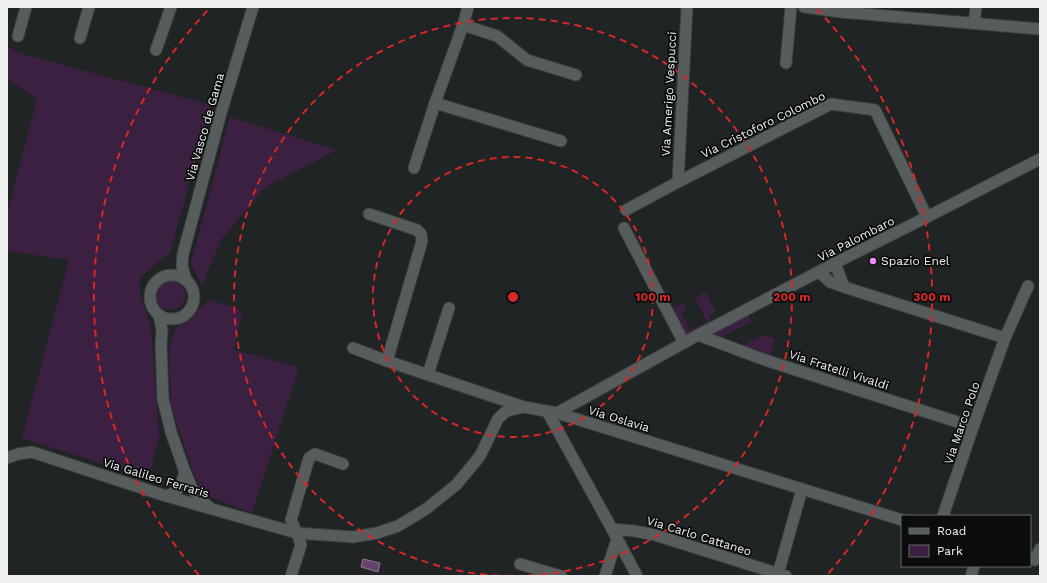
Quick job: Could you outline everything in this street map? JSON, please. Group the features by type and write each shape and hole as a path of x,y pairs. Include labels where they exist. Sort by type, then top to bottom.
{"street":[{"path":"18,36 26,7"},
{"path":"80,38 89,7"},
{"path":"156,50 171,7"},
{"name":"Via Vasco de Gama","path":"161,345 167,327 176,319 188,312 194,299 194,292 191,285 186,280 182,266 183,254 221,113 253,7"},
{"path":"414,168 468,7"},
{"name":"Via Amerigo Vespucci","path":"678,182 687,7"},
{"path":"786,63 791,7"},
{"path":"804,7 841,12 891,11 974,23 1040,29"},
{"path":"974,23 976,7"},
{"path":"463,25 497,36 527,60 576,75"},
{"path":"435,103 561,141"},
{"name":"Via Cristoforo Colombo","path":"626,210 831,104 875,110 927,217"},
{"name":"Via Palombaro","path":"552,412 834,264 1040,159"},
{"path":"369,214 417,230 421,234 422,241 387,360"},
{"path":"624,228 684,343"},
{"name":"Via Vasco de Gama","path":"183,254 177,264 154,285 150,298 154,310 159,315 162,330 161,345 163,399 171,432 192,488 202,501 211,509"},
{"path":"834,264 844,287"},
{"path":"819,272 830,282 844,287 1005,338"},
{"path":"164,276 175,275 186,280"},
{"name":"Via Marco Polo","path":"943,515 1005,338 1028,286"},
{"path":"428,374 449,308"},
{"path":"159,315 164,318 176,319"},
{"name":"Via Fratelli Vivaldi","path":"698,335 765,360 973,427"},
{"name":"Via Oslavia","path":"353,348 524,407 552,412 901,520"},
{"name":"Via Galileo Ferraris","path":"7,458 18,454 32,452 166,496 297,533 353,537 377,533 398,526 426,509 456,485 480,456 498,419 505,412 524,407"},
{"path":"552,412 636,576"},
{"path":"291,576 301,545 291,520 309,458 315,454 343,464"},
{"path":"166,496 174,494 179,488 185,472"},
{"path":"179,488 183,501"},
{"path":"183,501 192,488"},
{"path":"782,575 802,489"},
{"name":"Via Carlo Cattaneo","path":"614,534 635,531 656,535 782,575"},
{"path":"605,576 614,534"},
{"path":"1035,560 1040,549"},
{"path":"520,564 561,576"}],"green space":[{"path":"7,47 19,53 211,105 170,253 140,278 140,296 151,326 159,436 149,478 22,438 69,260 7,251 7,215 37,99 7,79"},
{"path":"230,117 337,150 264,188 221,240 202,286 191,263"},
{"path":"170,280 181,284 185,295 181,306 170,310 159,306 155,295 159,284"},
{"path":"705,292 716,312 709,316 714,326 684,342 669,311 684,303 686,309 681,313 690,330 707,322 695,298"},
{"path":"210,300 242,310 234,350 299,367 252,513 203,494 194,474 171,406 169,348 176,328"},
{"path":"747,312 751,322 723,336 728,345 701,335"},
{"path":"762,335 775,339 769,359 738,348"}],"shaded area":[{"path":"363,559 380,563 378,572 361,567"}],"place":[{"name":"Spazio Enel","path":"873,261"}]}
